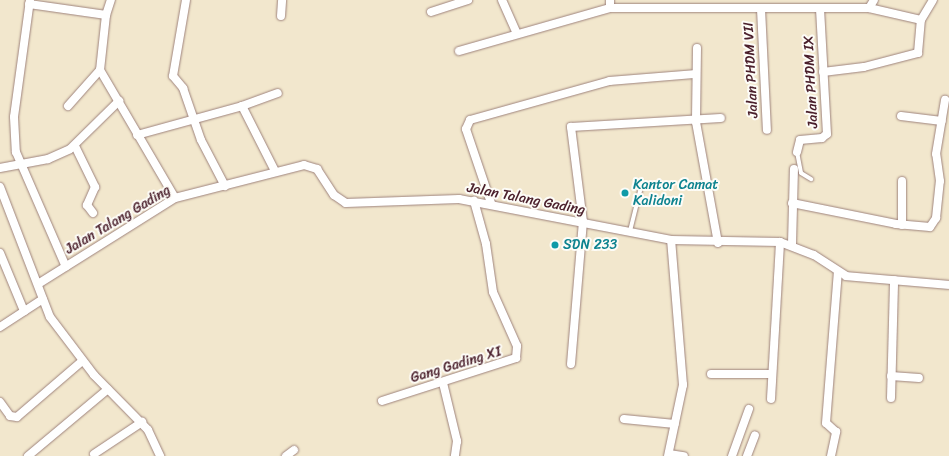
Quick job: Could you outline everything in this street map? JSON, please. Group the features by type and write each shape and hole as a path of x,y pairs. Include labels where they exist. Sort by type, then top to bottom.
{"street":[{"path":"111,0 106,15 100,70 117,103 176,198"},
{"path":"186,0 173,76 183,88 193,118 225,186"},
{"path":"281,16 282,0"},
{"path":"432,12 468,0"},
{"path":"502,0 517,34"},
{"path":"803,8 808,0"},
{"path":"869,8 874,0"},
{"path":"823,72 916,54 920,49 921,20 933,0"},
{"path":"66,267 16,152 14,117 30,2 106,15"},
{"path":"459,51 610,4 736,4 761,9 869,8 921,20"},
{"name":"Jalan PHDM VII","path":"761,9 767,130"},
{"name":"Jalan PHDM IX","path":"797,152 800,140 822,138 827,134 820,9"},
{"path":"697,48 696,122 718,243"},
{"path":"68,106 100,70"},
{"path":"491,203 466,129 470,120 610,81 696,74"},
{"path":"137,135 193,118 242,106 278,93"},
{"path":"792,203 902,225 926,228 934,223 940,181 936,154 945,100"},
{"path":"0,168 48,159 75,146 117,103"},
{"path":"242,106 275,171"},
{"path":"901,116 942,121"},
{"path":"571,364 582,222 572,156 572,126 696,122 721,118"},
{"path":"75,146 95,187 87,205 93,213"},
{"name":"Jalan Talang Gading","path":"38,284 176,198 225,186 275,171 304,165 314,166 339,200 352,204 430,199 474,201 491,203 671,240 718,243 780,242 792,244 838,272 858,278 949,285"},
{"path":"792,244 794,169"},
{"path":"902,181 902,225"},
{"path":"0,187 50,317 82,361 142,422 160,456"},
{"name":"Gang Gading XI","path":"382,401 509,363 517,355 517,346 493,292 486,244 474,201"},
{"path":"671,240 683,385 668,455 684,456"},
{"path":"771,399 780,242"},
{"path":"0,253 24,311"},
{"path":"831,456 836,432 826,423 838,272"},
{"path":"891,398 894,280"},
{"path":"0,327 43,300"},
{"path":"0,402 10,416 16,417 82,361"},
{"path":"711,374 772,374"},
{"path":"891,376 919,378"},
{"path":"444,382 457,441 455,456"},
{"path":"28,456 108,389"},
{"path":"732,456 749,409"},
{"path":"624,419 675,424"},
{"path":"94,454 142,422"},
{"path":"747,456 755,436"},
{"path":"286,456 294,450"}],"lane":[{"path":"797,152 801,173 811,179"},
{"path":"630,231 642,183"}],"place":[{"name":"Kantor Camat Kalidoni","path":"625,193"},
{"name":"SDN 233","path":"555,245"}]}
